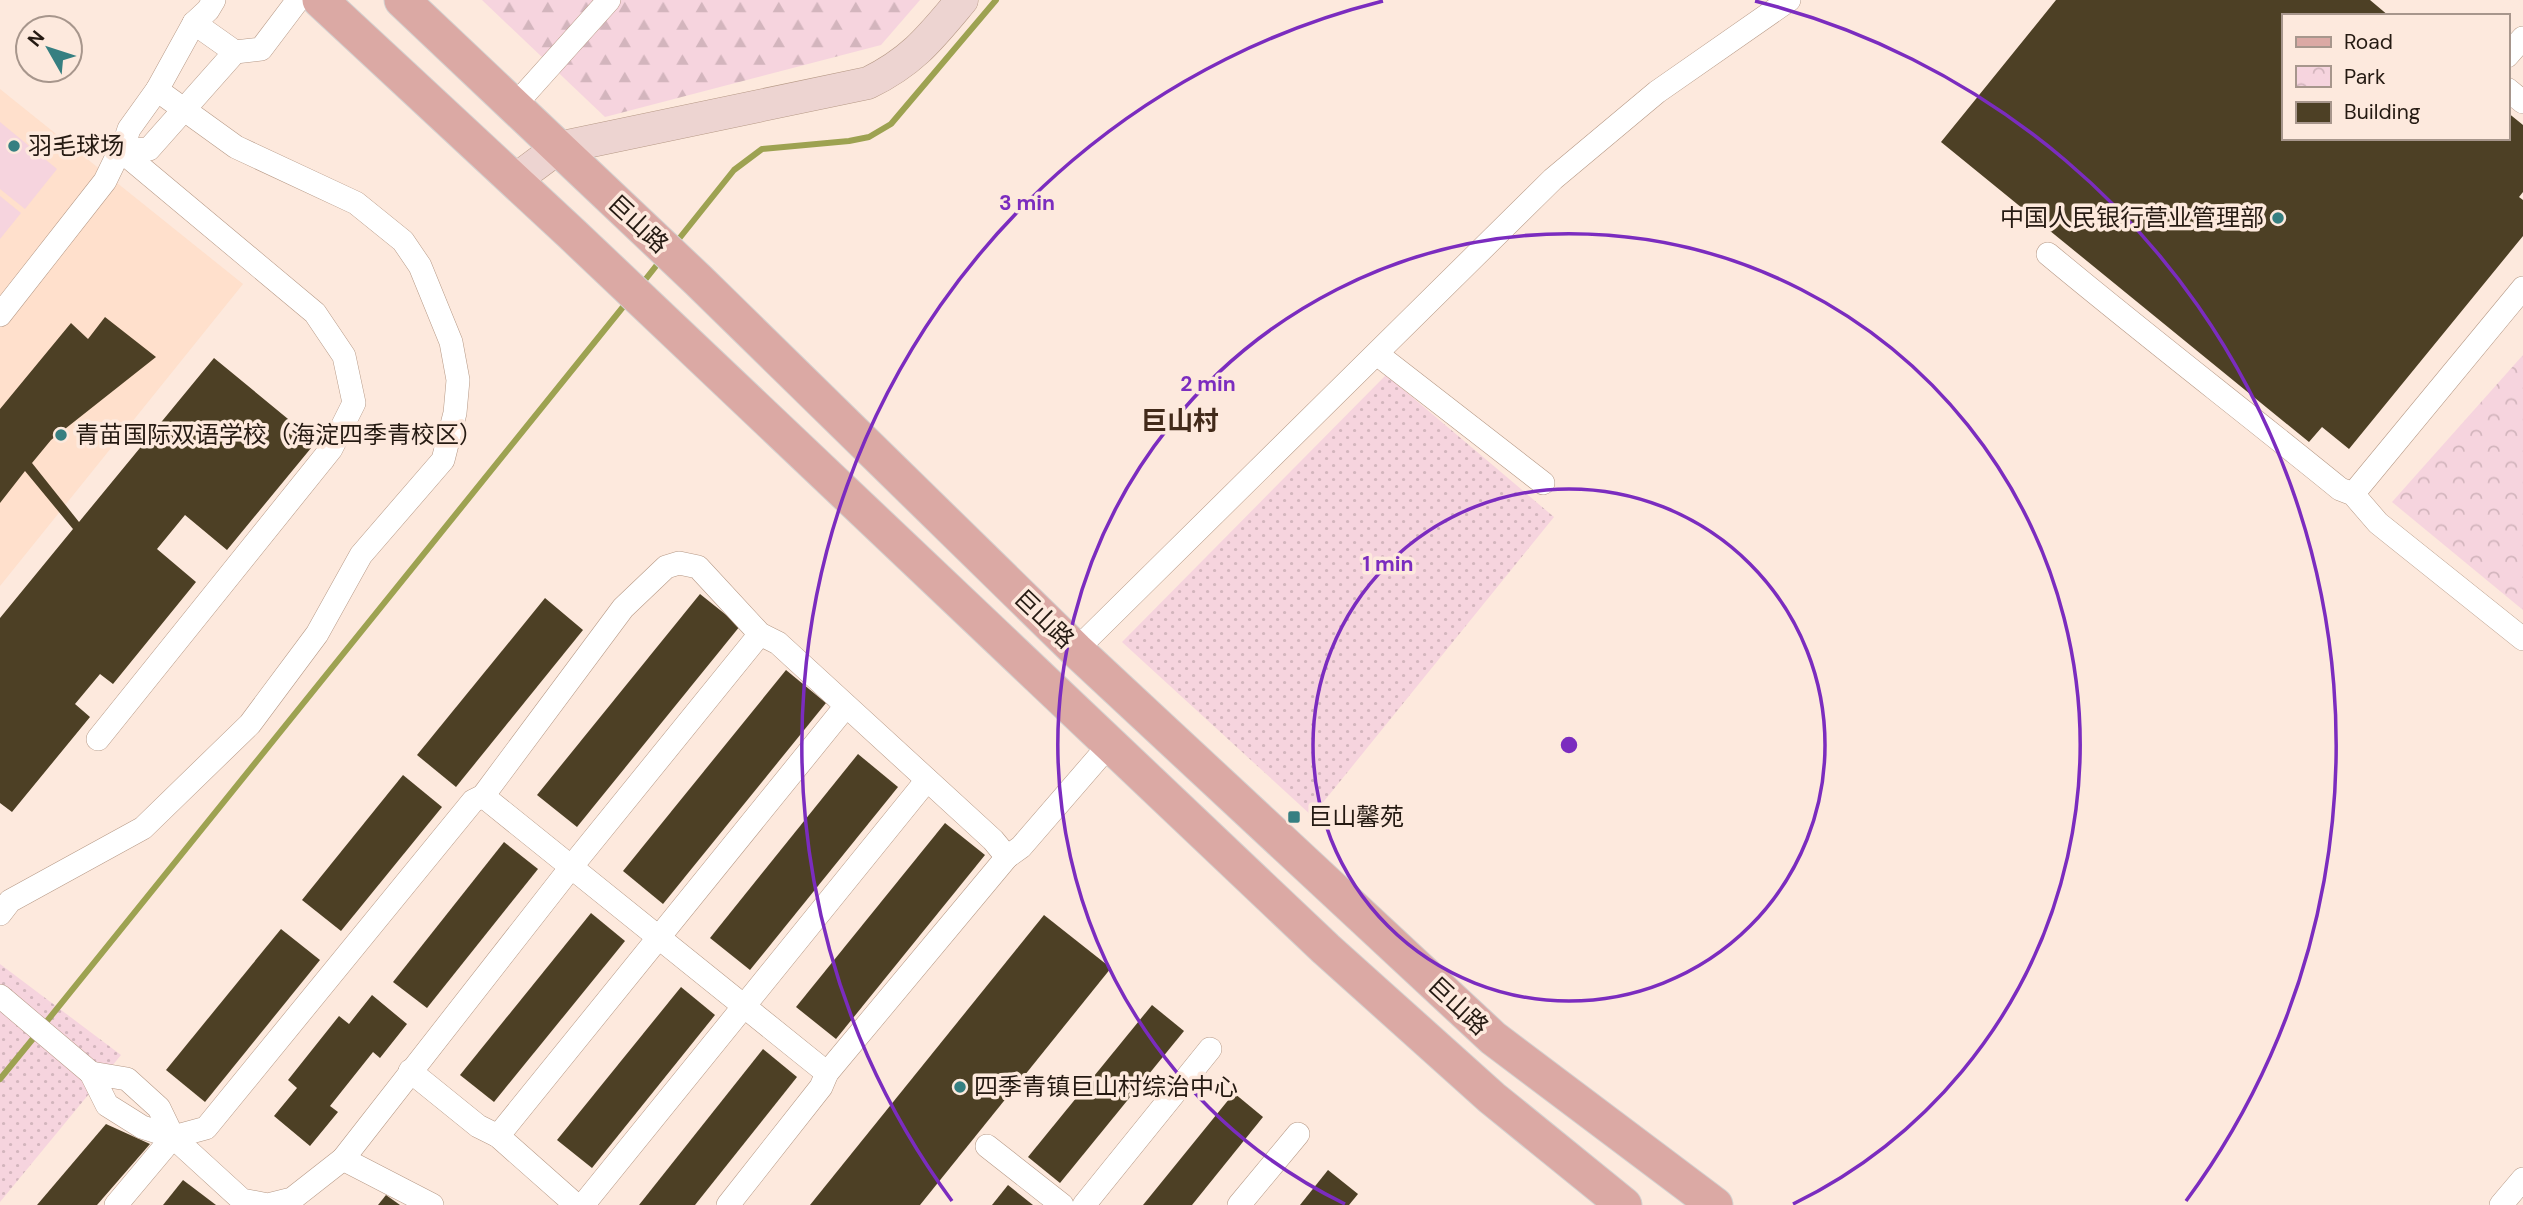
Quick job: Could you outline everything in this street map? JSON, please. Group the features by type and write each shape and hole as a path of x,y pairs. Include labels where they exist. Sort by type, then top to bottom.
{"main road":[{"name":"巨山路","path":"320,0 515,180 1326,949 1472,1080 1624,1205"},
{"name":"巨山路","path":"402,0 698,280 1076,650 1493,1038 1715,1205"}],"street":[{"path":"120,150 126,152 124,144 129,129 158,90 194,23 214,0"},
{"path":"194,23 235,52 261,49 298,0"},
{"path":"514,106 609,0"},
{"path":"515,180 558,148 868,83 894,70 919,50 962,0"},
{"path":"1076,650 1553,179 1657,92 1789,0"},
{"path":"2509,54 2523,38"},
{"path":"120,150 149,149 235,52"},
{"path":"0,914 10,901 143,828 250,724 317,634 361,555 443,460 455,413 458,380 451,342 420,266 403,241 356,203 236,147 158,90"},
{"path":"2509,91 2523,102"},
{"path":"0,315 106,181 120,150"},
{"path":"98,738 331,449 354,403 344,356 315,313 120,150"},
{"path":"2048,254 2193,374 2244,411 2340,489 2353,494 2378,523 2523,639"},
{"path":"2353,494 2523,288"},
{"path":"1377,354 1543,483"},
{"path":"116,1205 173,1137 206,1128 473,801 483,796 623,608 666,567 679,563 698,567 760,634 778,643 993,840 1007,857"},
{"path":"4,1001 91,1073 127,1079 159,1108 173,1137 240,1203 268,1205 292,1199 342,1159 572,866 760,634"},
{"path":"498,1136 846,706"},
{"path":"728,1205 821,1087 827,1073 1007,857 1021,847 1110,744"},
{"path":"583,1205 927,780"},
{"path":"483,796 827,1073"},
{"path":"1084,1205 1210,1049"},
{"path":"410,1071 478,1126 498,1136 576,1205"},
{"path":"1239,1205 1298,1134"},
{"path":"987,1146 1062,1205"},
{"path":"342,1159 432,1205"},
{"path":"2501,1205 2523,1179"}],"shaded area":[{"name":"青苗国际双语学校（海淀四季青校区）","path":"0,89 243,284 0,586"}],"green space":[{"path":"482,0 920,0 881,45 605,117"},
{"name":"羽毛球场","path":"0,122 57,169 25,209 0,189"},
{"path":"0,196 21,213 0,239"},
{"path":"2523,355 2523,610 2392,502"},
{"path":"1386,375 1554,517 1312,816 1122,642"},
{"path":"0,964 121,1055 0,1202"}],"building":[{"name":"中国人民银行营业管理部","path":"2056,0 2370,0 2387,14 2282,14 2282,140 2509,140 2509,114 2523,125 2523,192 2519,197 2523,200 2523,236 2349,449 2322,427 2309,442 1941,142"},
{"path":"105,317 156,357 51,440 32,463 79,522 214,358 316,442 227,550 185,515 157,549 196,582 113,684 100,674 75,704 90,717 12,812 0,803 0,618 73,529 25,471 0,503 0,409 71,323 88,339"},
{"path":"700,594 740,626 577,827 537,795"},
{"path":"545,598 583,630 456,787 417,755"},
{"path":"786,670 826,703 663,904 623,871"},
{"path":"858,754 898,787 750,970 710,938"},
{"path":"403,775 442,807 341,931 302,900"},
{"path":"945,823 985,855 836,1039 796,1007"},
{"path":"504,842 538,869 427,1008 393,982"},
{"path":"591,913 625,941 494,1102 460,1075"},
{"name":"四季青镇巨山村综治中心","path":"1044,915 1111,968 920,1205 810,1205"},
{"path":"281,929 320,960 205,1102 166,1070"},
{"path":"681,987 715,1015 592,1168 557,1140"},
{"path":"372,995 407,1024 380,1058 373,1052 330,1106 338,1112 310,1146 274,1116 297,1088 288,1080 339,1016 349,1024"},
{"path":"1152,1005 1184,1031 1060,1183 1028,1157"},
{"path":"763,1049 797,1077 695,1205 639,1205"},
{"path":"1234,1093 1263,1117 1192,1205 1143,1205"},
{"path":"106,1124 150,1144 97,1205 37,1205"},
{"path":"1328,1170 1358,1194 1349,1205 1300,1205"},
{"path":"183,1180 216,1205 163,1205"},
{"path":"1008,1185 1033,1205 992,1205"},
{"path":"386,1195 400,1205 378,1205"}],"waterway":[{"path":"674,245 734,170 762,149 849,141 869,137 891,124 996,0"},
{"path":"641,285 660,261"},
{"path":"43,1026 627,302"},
{"path":"0,1079 36,1035"}],"place":[{"name":"羽毛球场","path":"14,146"},
{"name":"中国人民银行营业管理部","path":"2278,218"},
{"name":"青苗国际双语学校（海淀四季青校区）","path":"61,435"},
{"name":"巨山馨苑","path":"1294,817"},
{"name":"四季青镇巨山村综治中心","path":"960,1087"}],"district":[{"name":"巨山村","path":"1180,421"}]}
